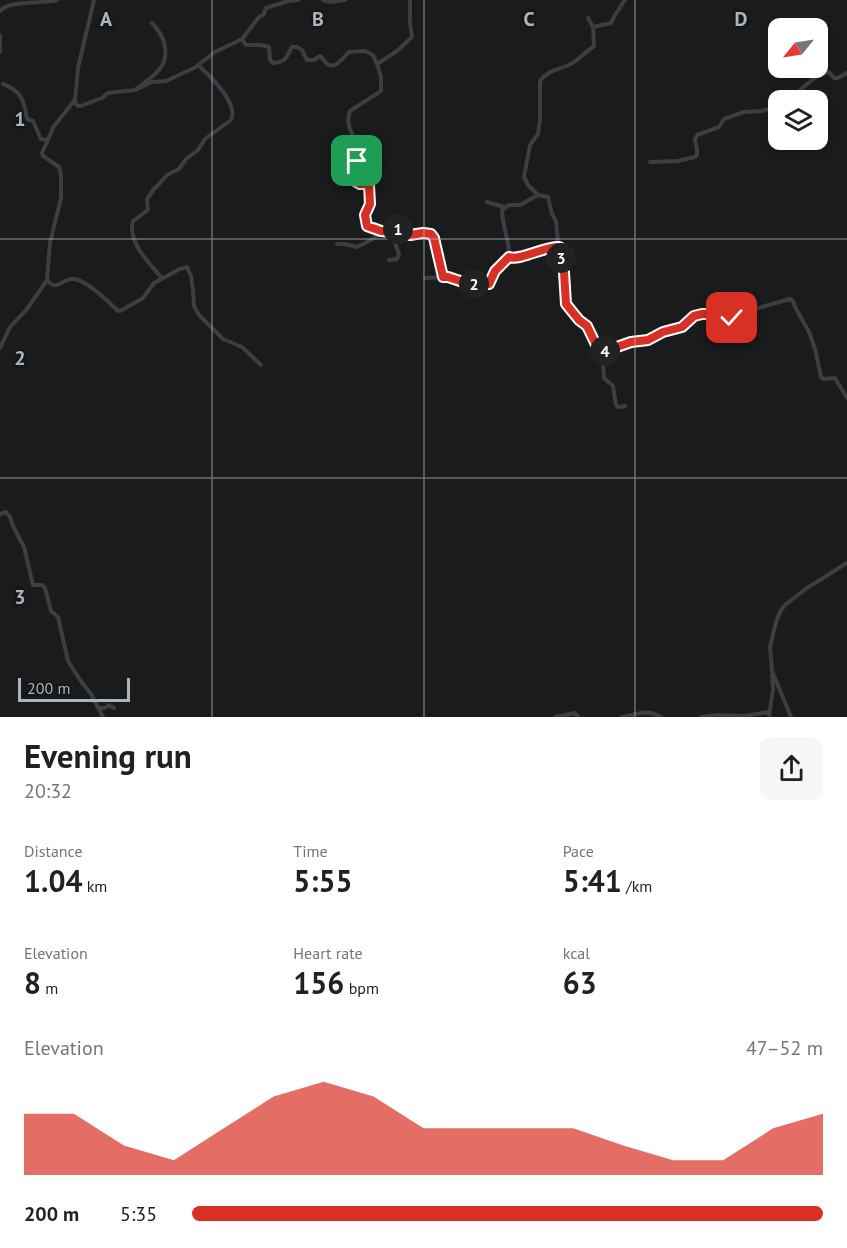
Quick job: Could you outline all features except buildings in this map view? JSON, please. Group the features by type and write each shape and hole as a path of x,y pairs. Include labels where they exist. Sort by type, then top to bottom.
{"street":[{"path":"0,11 4,5 13,2 57,0"},
{"path":"0,348 10,327 27,309 47,279 48,252 62,198 60,169 42,153 59,118 74,102 78,68 94,0"},
{"path":"243,41 266,9 287,1 298,0"},
{"path":"323,0 332,2 345,0"},
{"path":"377,64 397,51 412,37 410,0"},
{"path":"593,27 611,23 625,0"},
{"path":"588,18 593,27 594,46 573,63 548,72 540,81 538,134 530,145 524,177 538,195 548,197 550,200 552,214 556,221 564,272 566,304 589,329 600,353 604,378 613,386 616,405 625,406"},
{"path":"133,91 158,73 164,63 165,46 158,29 152,23"},
{"path":"0,35 0,52"},
{"path":"74,102 81,106 102,98 108,93 133,91 152,82 166,81 198,65 215,52 243,41 269,47 270,60 273,63 288,57 292,47 302,50 307,60 314,60 320,56 332,65 339,63 349,52 365,51 372,54 381,77 381,91 350,110 347,122 357,147 358,167 353,178 356,182 369,185 370,204 365,215 366,224 368,227 381,231 391,232 401,228 410,235 423,233 432,235 443,277"},
{"path":"162,278 143,256 132,234 132,224 148,210 147,199 167,175 178,169 206,139 232,119 232,109 226,96 198,65"},
{"path":"802,90 811,80 823,73 829,72 834,78 847,74"},
{"path":"3,84 20,95 25,104 27,119 33,121 41,139 47,140"},
{"path":"650,162 678,161 695,157 697,155 695,140 697,135 719,128 724,120 744,111 768,109"},
{"path":"487,202 505,207 520,205 538,195"},
{"path":"425,278 448,277 466,283 489,284 495,271 509,257 509,244 502,212 505,207"},
{"path":"337,244 357,247 373,239 381,231"},
{"path":"389,260 397,259 399,254 391,232"},
{"path":"509,257 515,258 559,247"},
{"path":"47,279 54,285 70,279 79,280 120,311 139,301 154,283 180,268 187,267 194,290 194,306 198,315 223,339 242,347 261,365"},
{"path":"600,353 631,342 648,340 663,332 682,327 694,316 711,314 727,319 790,299 809,332 821,377 823,379 835,378 847,398"},
{"path":"0,514 6,513 10,517 24,546 33,585 42,585 45,588 51,612 58,617 68,661 91,694 103,717"},
{"path":"701,717 769,715 773,689 770,647 780,612 785,605 807,588 847,563"},
{"path":"772,671 791,717"},
{"path":"99,708 109,705 114,708"},
{"path":"622,717 648,712 661,717"},
{"path":"556,717 574,713 578,717"}],"route":[{"path":"357,161 358,167 353,176 355,181 369,185 370,204 365,215 367,226 391,232 401,228 412,236 420,233 431,234 434,238 443,277 466,283 489,284 495,271 509,257 512,259 555,246 559,247 566,286 566,304 587,326 600,353 631,342 652,339 663,332 682,327 694,316 706,313 723,319 732,318"}]}
